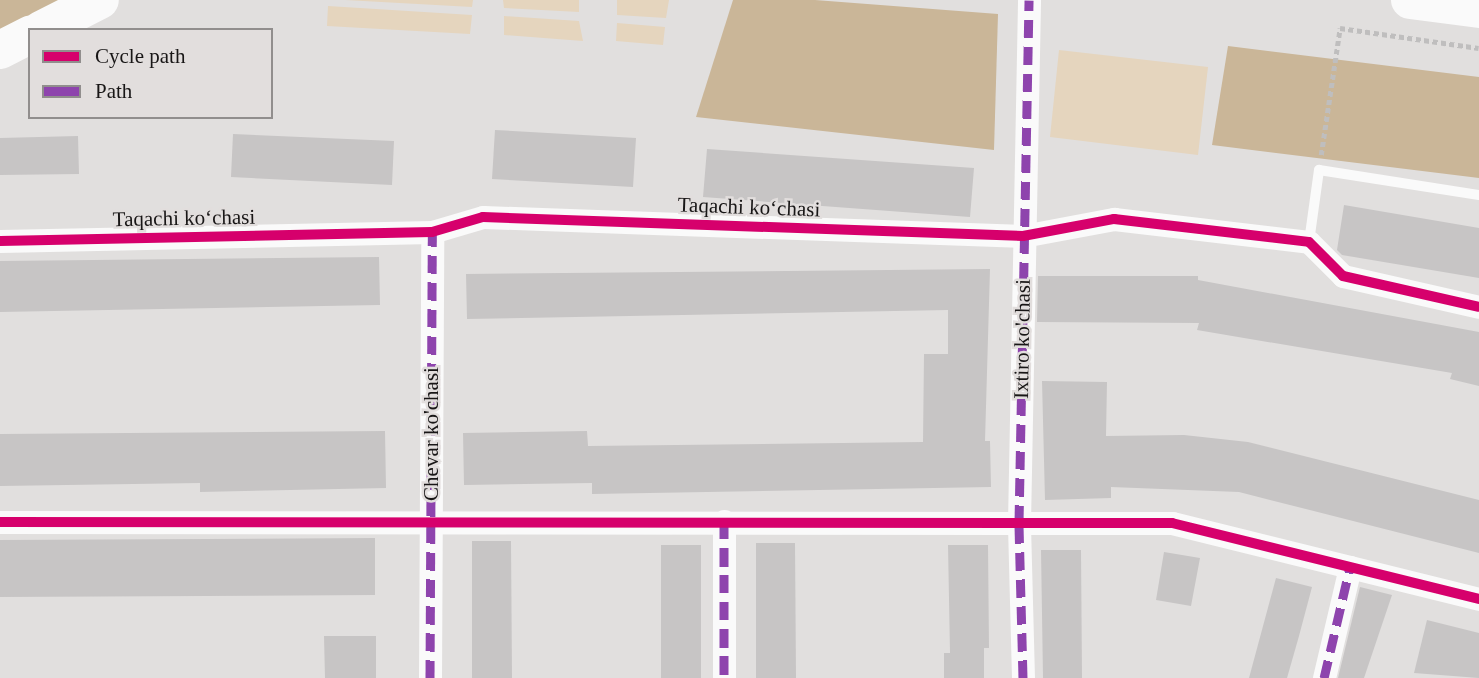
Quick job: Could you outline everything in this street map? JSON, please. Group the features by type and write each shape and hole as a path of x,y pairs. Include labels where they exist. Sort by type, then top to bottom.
{"highway":[{"path":"45,28 100,0"},
{"path":"1410,0 1479,9"},
{"path":"0,50 28,37"}],"street":[{"name":"Ixtiro ko'chasi","path":"1023,678 1019,523 1029,0"},
{"name":"Taqachi koʻchasi","path":"0,240 432,232 483,217 1023,236 1114,219 1309,242"},
{"name":"Chevar ko'chasi","path":"430,678 432,232"},
{"path":"1309,242 1343,276 1479,307"},
{"path":"724,521 724,678"},
{"path":"0,522 1172,523 1479,599"},
{"path":"1324,678 1350,567"}],"lane":[{"path":"1309,242 1319,170 1479,195"}],"path":[{"path":"1319,170 1339,28 1479,48"}],"shaded area":[{"path":"0,0 66,0 0,30"},
{"path":"345,0 473,0 472,7"},
{"path":"503,0 579,0 579,12 504,8"},
{"path":"617,0 669,0 666,18 617,15"},
{"path":"733,0 815,0 998,14 994,150 696,117"},
{"path":"328,6 472,15 470,34 327,26"},
{"path":"504,16 579,21 583,41 504,35"},
{"path":"617,23 665,27 663,45 616,41"},
{"path":"1228,46 1479,77 1479,178 1212,145"},
{"path":"1059,50 1208,67 1198,155 1050,137"}],"building":[{"path":"495,130 636,138 633,187 492,179"},
{"path":"233,134 394,141 392,185 231,177"},
{"path":"78,136 79,174 0,175 0,138"},
{"path":"707,149 974,168 970,217 703,197"},
{"path":"1344,205 1479,228 1479,278 1342,255 1337,250"},
{"path":"379,257 380,305 0,312 0,261"},
{"path":"990,269 985,441 990,441 991,487 592,494 592,483 464,485 463,433 587,431 588,446 923,442 924,354 948,354 948,310 467,319 466,274"},
{"path":"1038,276 1198,276 1198,280 1479,332 1479,386 1450,379 1452,373 1197,330 1199,323 1037,322"},
{"path":"1042,381 1107,382 1106,436 1184,435 1248,442 1479,500 1479,553 1239,492 1111,487 1111,498 1045,500"},
{"path":"385,431 386,488 200,492 200,483 0,486 0,434"},
{"path":"375,538 375,595 0,597 0,540"},
{"path":"472,541 511,541 512,678 472,678"},
{"path":"756,543 795,543 796,678 756,678"},
{"path":"661,545 701,545 701,678 661,678"},
{"path":"948,545 988,545 989,648 984,648 984,678 944,678 944,653 950,653"},
{"path":"1041,550 1081,550 1082,678 1043,678"},
{"path":"1164,552 1200,558 1191,606 1156,600"},
{"path":"1276,578 1312,587 1299,636 1287,678 1249,678"},
{"path":"1360,587 1392,595 1364,678 1338,678"},
{"path":"1427,620 1479,633 1479,678 1414,673"},
{"path":"324,636 376,636 376,678 325,678"}],"marked path":[{"path":"1023,678 1019,523 1029,0"},
{"path":"430,678 432,232"},
{"path":"724,521 724,678"},
{"path":"1324,678 1350,567"}],"cycle path":[{"path":"0,241 432,232 483,217 1023,236 1114,219 1309,242 1343,276 1479,307"},
{"path":"0,522 1172,523 1479,599"}]}
